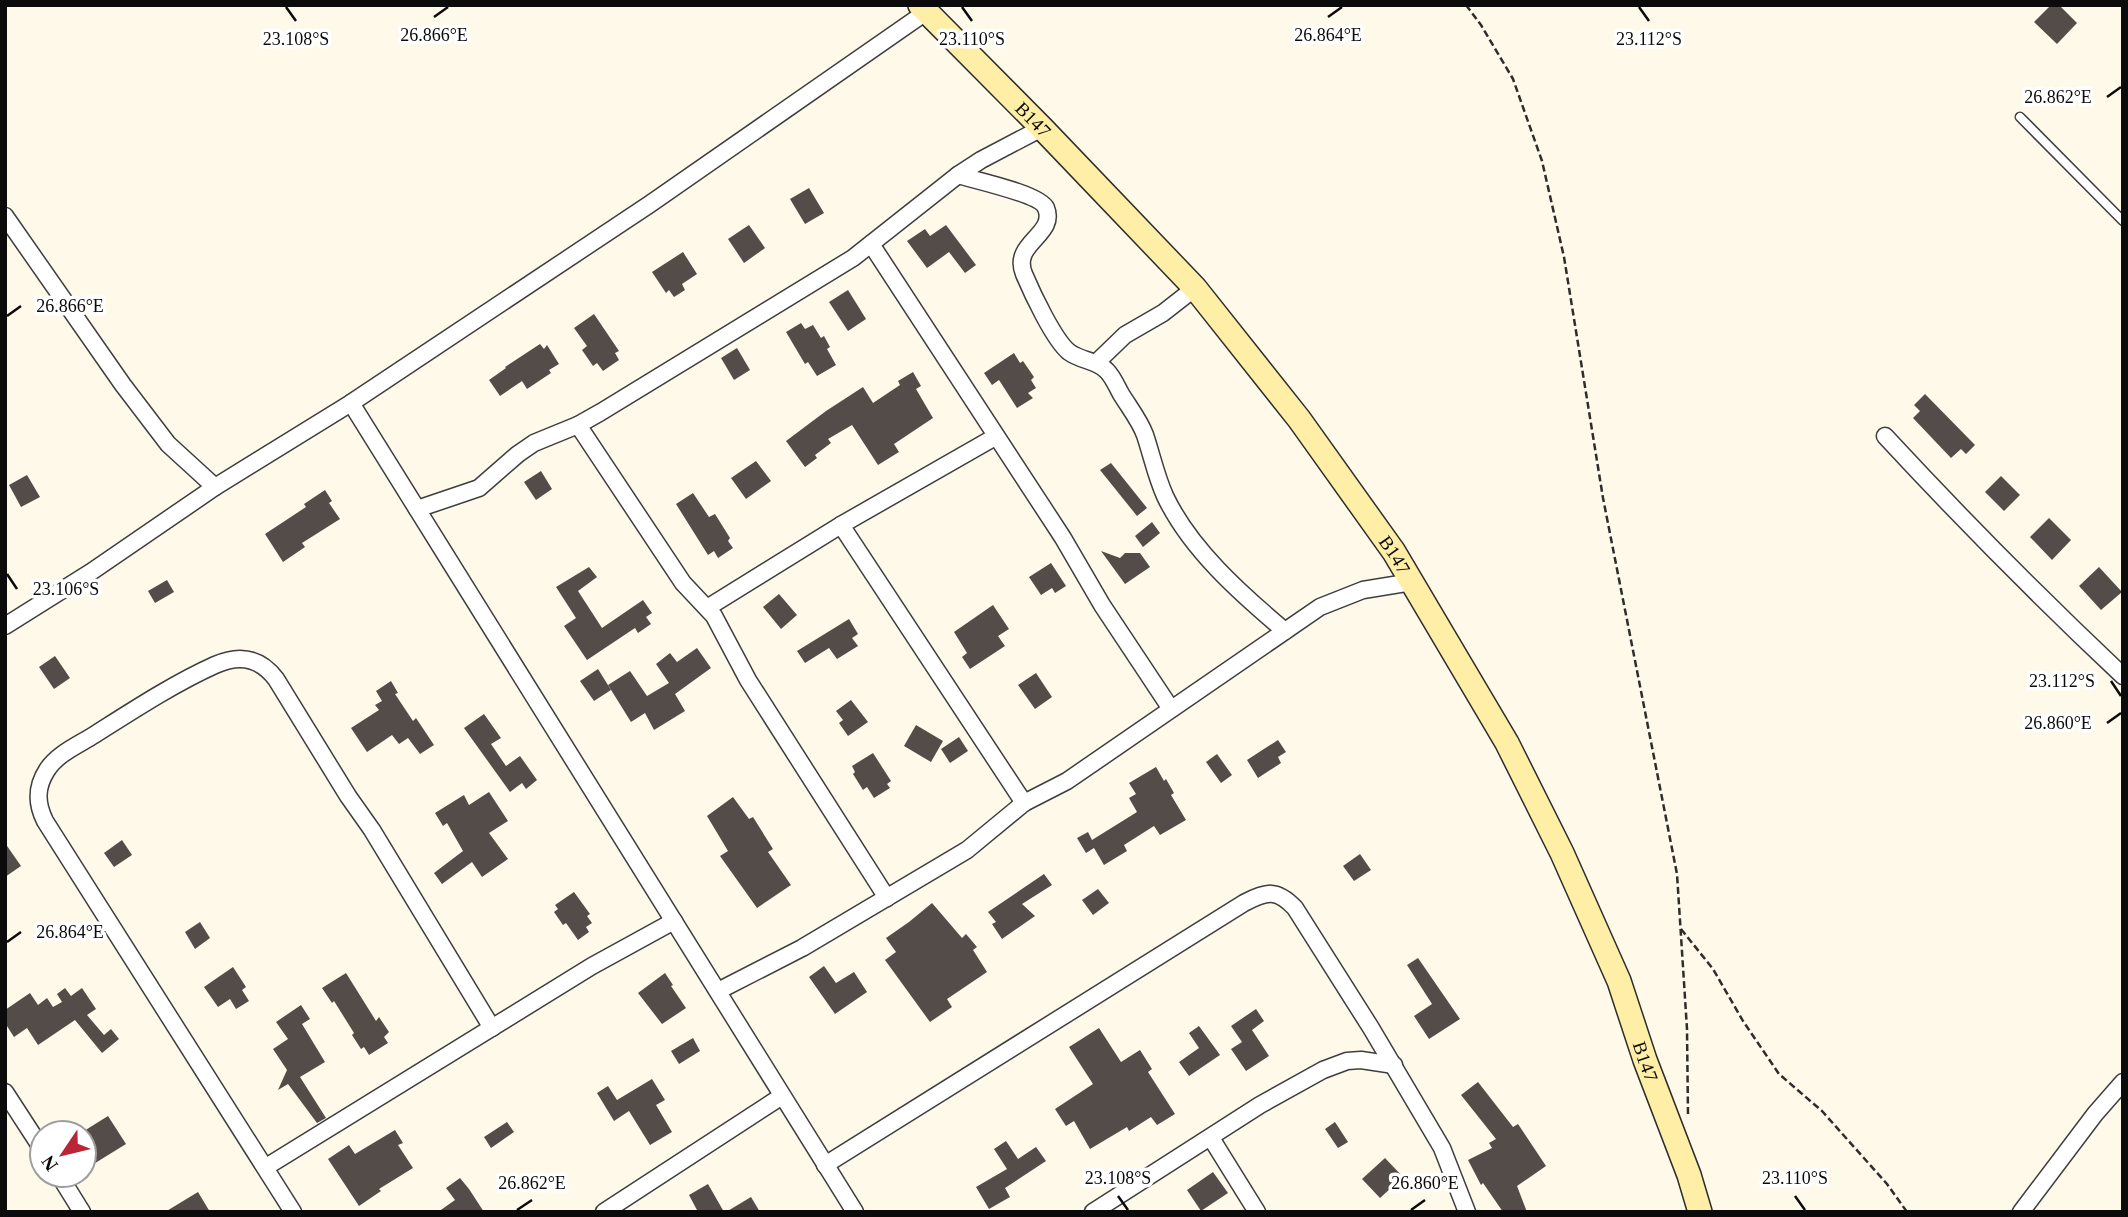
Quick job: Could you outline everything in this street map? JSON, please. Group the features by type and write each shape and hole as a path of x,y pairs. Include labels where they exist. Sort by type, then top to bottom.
{"main road":[{"name":"B147","path":"923,8 1195,288 1299,419 1366,511 1412,582 1507,743 1562,853 1619,981 1700,1212"}],"street":[{"path":"5,626 91,572 215,487 351,403 650,204 923,8"},
{"path":"417,509 479,488 534,443 578,425 853,258 958,175 1042,128"},
{"path":"958,175 1029,195 1041,202 1046,209 1047,220 1042,231 1023,254 1021,264 1045,315 1068,351 1107,371 1140,424 1165,495 1185,529 1249,600 1285,631"},
{"path":"5,216 13,236 168,444 215,487"},
{"path":"871,244 1171,709"},
{"path":"1096,363 1125,335 1163,313 1195,288"},
{"path":"351,403 855,1212"},
{"path":"578,425 682,583 707,608 723,632 748,680 887,898"},
{"path":"1885,436 1929,484 2123,676"},
{"path":"707,608 841,525 995,437"},
{"path":"841,525 1024,803"},
{"path":"718,991 802,948 967,850 1024,803 1067,781 1320,607 1363,590 1412,582"},
{"path":"293,1212 38,808 40,782 58,758 215,665 230,660 249,660 268,669 372,830 492,1028"},
{"path":"825,1165 1244,903 1267,893 1276,894 1295,908 1394,1065 1442,1148 1467,1212"},
{"path":"266,1167 604,958 674,921"},
{"path":"1093,1212 1283,1091 1330,1067 1347,1061 1361,1060 1394,1065"},
{"path":"2021,1212 2095,1114 2123,1082"},
{"path":"5,1091 28,1127"},
{"path":"612,1210 782,1096"},
{"path":"1211,1138 1257,1212"},
{"path":"68,1189 82,1212"}],"lane":[{"path":"2020,117 2123,221"}],"path":[{"path":"1466,5 1513,79 1542,161 1564,257 1603,498 1677,874 1687,1029 1688,1122"},
{"path":"1680,928 1713,969 1743,1021 1779,1074 1822,1111 1907,1212"}],"building":[{"path":"2051,5 2059,5 2077,23 2057,44 2034,22"},
{"path":"809,188 824,213 805,224 790,199"},
{"path":"749,225 765,248 744,263 728,239"},
{"path":"946,225 976,265 965,273 949,252 927,268 907,241 925,229 930,236"},
{"path":"683,252 697,274 682,284 685,290 674,297 669,290 666,293 652,272"},
{"path":"848,290 866,319 848,331 829,302"},
{"path":"594,314 619,351 615,353 619,360 603,371 597,363 593,366 582,350 587,346 574,328"},
{"path":"801,323 805,329 813,325 821,338 824,336 830,347 827,349 836,365 817,376 808,362 805,364 786,332"},
{"path":"540,344 544,349 547,345 559,364 549,370 551,373 527,389 522,381 500,396 489,380"},
{"path":"737,348 750,370 734,380 721,358"},
{"path":"1014,353 1034,377 1031,380 1036,388 1028,393 1033,398 1017,408 999,380 992,385 984,373"},
{"path":"913,372 921,386 916,389 933,418 894,444 899,452 878,465 852,425 828,439 831,443 805,467 786,441 863,387 873,403 900,385 898,381"},
{"path":"1925,394 1975,445 1966,454 1961,449 1951,458 1913,418 1920,411 1914,405"},
{"path":"756,461 771,481 746,499 731,478"},
{"path":"1111,463 1147,508 1137,516 1100,470"},
{"path":"541,471 552,489 536,500 524,482"},
{"path":"27,475 40,497 21,507 9,485"},
{"path":"2001,476 2020,495 2004,511 1985,492"},
{"path":"325,490 332,501 329,503 340,519 302,543 305,547 283,562 265,534 306,507 304,504"},
{"path":"693,493 709,517 715,514 730,538 728,541 733,548 718,558 714,551 708,555 676,504"},
{"path":"2049,518 2071,540 2052,560 2030,537"},
{"path":"1152,522 1160,533 1143,547 1135,536"},
{"path":"1101,551 1120,558 1125,553 1140,553 1150,567 1125,584"},
{"path":"1051,563 1066,586 1055,593 1052,588 1041,595 1029,577"},
{"path":"589,567 597,577 578,591 602,628 643,600 652,613 646,617 651,624 638,633 635,628 587,660 564,626 576,618 556,587"},
{"path":"2099,567 2122,592 2101,610 2079,586"},
{"path":"167,580 174,592 155,603 148,591"},
{"path":"779,594 797,615 781,629 763,607"},
{"path":"993,605 1009,629 998,636 1005,646 970,669 962,657 967,653 954,632"},
{"path":"849,619 858,634 852,638 858,646 837,659 829,648 805,663 797,651"},
{"path":"697,648 711,668 675,694 685,711 654,730 645,713 631,722 608,685 630,671 647,696 669,683 656,664 670,653 677,662"},
{"path":"55,656 70,678 54,689 39,667"},
{"path":"598,669 611,690 594,701 580,681"},
{"path":"1036,673 1052,697 1035,709 1018,685"},
{"path":"391,681 398,693 395,694 413,721 416,718 434,745 420,754 408,738 399,744 392,735 367,752 351,728 379,710 375,705 382,701 376,691"},
{"path":"851,700 868,722 848,736 839,723 843,720 836,711"},
{"path":"484,714 501,738 491,744 506,766 520,756 537,780 526,789 522,783 510,792 464,728"},
{"path":"916,725 943,741 931,762 904,746"},
{"path":"959,737 968,751 950,763 941,749"},
{"path":"1278,740 1286,752 1278,757 1281,763 1258,778 1247,760"},
{"path":"873,753 891,781 887,784 890,788 874,798 867,787 863,790 853,774 855,772 852,766"},
{"path":"1217,754 1232,775 1221,783 1206,762"},
{"path":"1156,767 1174,793 1171,795 1186,820 1160,835 1154,826 1124,845 1127,851 1104,865 1094,848 1086,853 1077,838 1088,832 1092,840 1137,812 1129,798 1136,794 1129,783"},
{"path":"489,792 508,821 489,833 508,859 482,877 472,862 442,884 434,873 463,851 447,823 443,826 435,813 464,795 469,805"},
{"path":"733,797 749,819 753,817 773,849 768,852 791,885 757,908 720,856 728,851 707,816"},
{"path":"122,840 132,855 114,867 104,853"},
{"path":"5,843 21,866 5,877"},
{"path":"1360,854 1371,870 1354,881 1343,866"},
{"path":"1044,874 1052,885 1022,904 1035,916 1002,939 992,924 996,922 988,912"},
{"path":"1098,889 1109,903 1093,915 1082,900"},
{"path":"574,892 590,914 587,916 592,923 586,927 589,932 578,940 554,912 558,909 555,905"},
{"path":"932,903 962,938 966,934 977,947 973,950 987,972 947,999 952,1007 930,1022 885,960 896,952 886,938"},
{"path":"200,922 210,938 195,949 185,932"},
{"path":"1418,958 1460,1019 1429,1039 1414,1016 1432,1004 1407,965"},
{"path":"824,966 836,983 854,972 867,992 835,1014 809,977"},
{"path":"233,967 246,987 242,990 249,1001 236,1009 230,999 218,1007 204,987"},
{"path":"346,973 376,1021 379,1017 389,1032 384,1037 388,1043 369,1055 364,1047 361,1049 334,1001 332,1003 322,988"},
{"path":"665,973 686,1008 662,1024 638,993"},
{"path":"65,988 71,996 82,988 96,1009 87,1015 104,1035 111,1029 119,1039 102,1053 75,1020 38,1045 27,1028 14,1037 5,1023 5,1010 30,993 38,1005 47,998 53,1007 62,1002 57,994"},
{"path":"301,1005 310,1019 302,1024 325,1062 300,1077 326,1118 317,1123 288,1084 278,1090 287,1070 273,1049 288,1039 276,1022"},
{"path":"1256,1009 1264,1021 1252,1030 1269,1056 1246,1071 1231,1049 1242,1042 1231,1026"},
{"path":"1199,1026 1220,1055 1189,1076 1179,1062 1199,1048 1189,1033"},
{"path":"1099,1028 1121,1062 1140,1050 1152,1069 1148,1072 1175,1114 1157,1125 1151,1117 1129,1131 1127,1127 1090,1149 1074,1121 1066,1126 1055,1109 1093,1084 1069,1047"},
{"path":"693,1038 700,1051 679,1064 671,1051"},
{"path":"652,1079 665,1100 656,1105 672,1132 650,1145 629,1111 614,1121 597,1093 608,1086 617,1100"},
{"path":"1478,1082 1513,1127 1518,1124 1546,1166 1517,1186 1527,1212 1503,1212 1483,1183 1481,1185 1468,1160 1492,1148 1489,1143 1496,1139 1461,1095"},
{"path":"108,1116 126,1144 98,1161 98,1122"},
{"path":"507,1122 514,1132 491,1148 484,1137"},
{"path":"1335,1122 1348,1142 1338,1148 1325,1129"},
{"path":"395,1130 403,1143 398,1145 413,1168 379,1189 381,1191 359,1206 328,1159 349,1145 355,1154"},
{"path":"1006,1141 1018,1159 1036,1147 1046,1161 1005,1188 1010,1197 989,1209 976,1187 1007,1169 994,1149"},
{"path":"1385,1158 1403,1177 1380,1198 1362,1179"},
{"path":"1213,1172 1228,1193 1201,1211 1187,1190"},
{"path":"460,1178 484,1212 438,1212 455,1200 446,1188"},
{"path":"708,1184 724,1212 698,1212 689,1195"},
{"path":"198,1192 210,1212 165,1212"},
{"path":"751,1197 760,1212 726,1212"}]}
